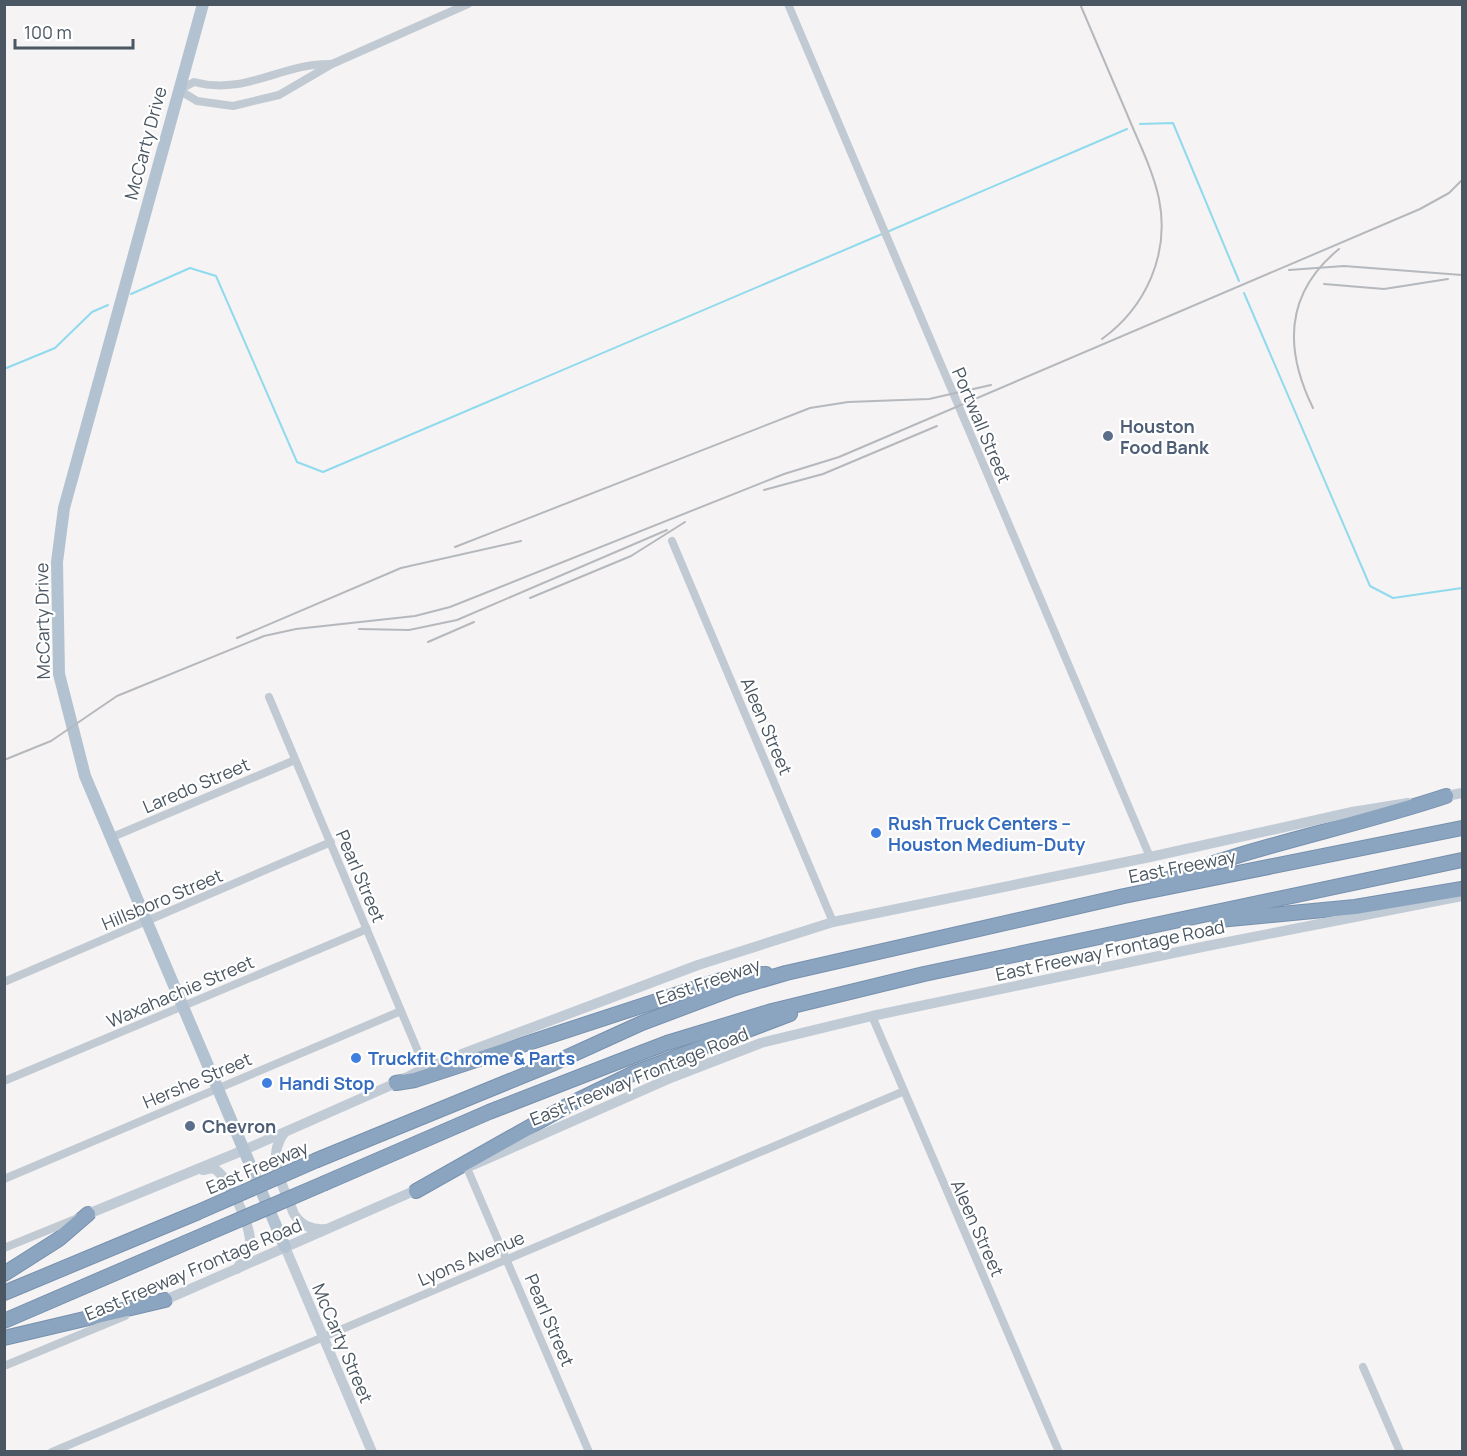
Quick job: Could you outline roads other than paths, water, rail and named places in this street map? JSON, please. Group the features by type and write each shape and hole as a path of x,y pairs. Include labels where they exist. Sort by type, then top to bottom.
{"highway":[{"path":"1124,896 1212,862 1400,811 1446,796"},
{"name":"East Freeway","path":"4,1293 317,1160 554,1063 642,1023 735,988 786,974 1124,896 1462,828"},
{"path":"4,1321 489,1112 668,1042 772,1011 856,990 1462,860"},
{"path":"1151,927 1355,907 1462,889"},
{"path":"396,1083 414,1080 580,1028 736,975 786,974"},
{"path":"416,1191 574,1102 634,1073 856,990"},
{"path":"4,1274 58,1239 88,1214"},
{"path":"4,1338 165,1300"}],"main road":[{"name":"McCarty Drive","path":"203,4 64,508 57,562 59,674 85,776 285,1247"},
{"path":"88,1214 284,1133 425,1068 698,965 833,922 1150,857 1352,812 1462,793"},
{"name":"East Freeway Frontage Road","path":"165,1300 559,1126 730,1054 872,1016 1462,896"},
{"path":"284,1133 275,1144 274,1159 294,1214 310,1228 332,1228"},
{"path":"193,1171 213,1168 227,1179 250,1233 250,1246 236,1269"},
{"name":"McCarty Street","path":"285,1247 372,1452"}],"street":[{"path":"178,90 197,101 233,106 279,95 332,64 468,4"},
{"name":"Portwall Street","path":"788,4 1150,857"},
{"path":"178,90 194,82 208,86 240,86 308,65 332,64"},
{"name":"Aleen Street","path":"672,541 833,922"},
{"name":"Pearl Street","path":"269,697 425,1068"},
{"name":"Laredo Street","path":"110,837 295,760"},
{"name":"Hillsboro Street","path":"4,982 331,842"},
{"name":"Waxahachie Street","path":"4,1081 367,929"},
{"name":"Hershe Street","path":"4,1179 401,1011"},
{"name":"Aleen Street","path":"872,1016 902,1092 1059,1452"},
{"name":"Lyons Avenue","path":"52,1452 902,1092"},
{"name":"Pearl Street","path":"467,1168 589,1452"},
{"path":"4,1248 88,1214"},
{"name":"East Freeway Frontage Road","path":"4,1366 165,1300"},
{"path":"1363,1367 1401,1452"}],"waterway":[{"path":"1140,124 1173,123 1239,281"},
{"path":"887,232 1127,129"},
{"path":"131,294 190,268 216,276 297,462 323,472 882,234"},
{"path":"1244,293 1370,586 1393,598 1462,588"},
{"path":"4,369 55,348 92,312 108,305"}],"railway":[{"path":"1080,4 1149,166 1159,199 1162,219 1161,240 1151,278 1131,311 1102,339"},
{"path":"4,760 51,741 117,696 264,636 296,629 415,616 450,607 784,474 839,457 1420,209 1449,193 1462,180"},
{"path":"1313,408 1297,364 1294,343 1295,323 1299,303 1308,284 1321,266 1339,249"},
{"path":"1289,270 1344,266 1462,275"},
{"path":"1324,284 1384,289 1448,279"},
{"path":"455,547 810,408 848,402 929,399 991,385"},
{"path":"764,490 823,474 937,426"},
{"path":"530,598 631,556 685,522"},
{"path":"359,629 409,630 457,620 667,530"},
{"path":"237,638 401,568 521,541"},
{"path":"428,642 474,622"}],"place":[{"name":"Houston Food Bank","path":"1108,436"},
{"name":"Rush Truck Centers – Houston Medium-Duty","path":"876,833"},
{"name":"Truckfit Chrome & Parts","path":"356,1058"},
{"name":"Handi Stop","path":"267,1083"},
{"name":"Chevron","path":"190,1126"}]}
